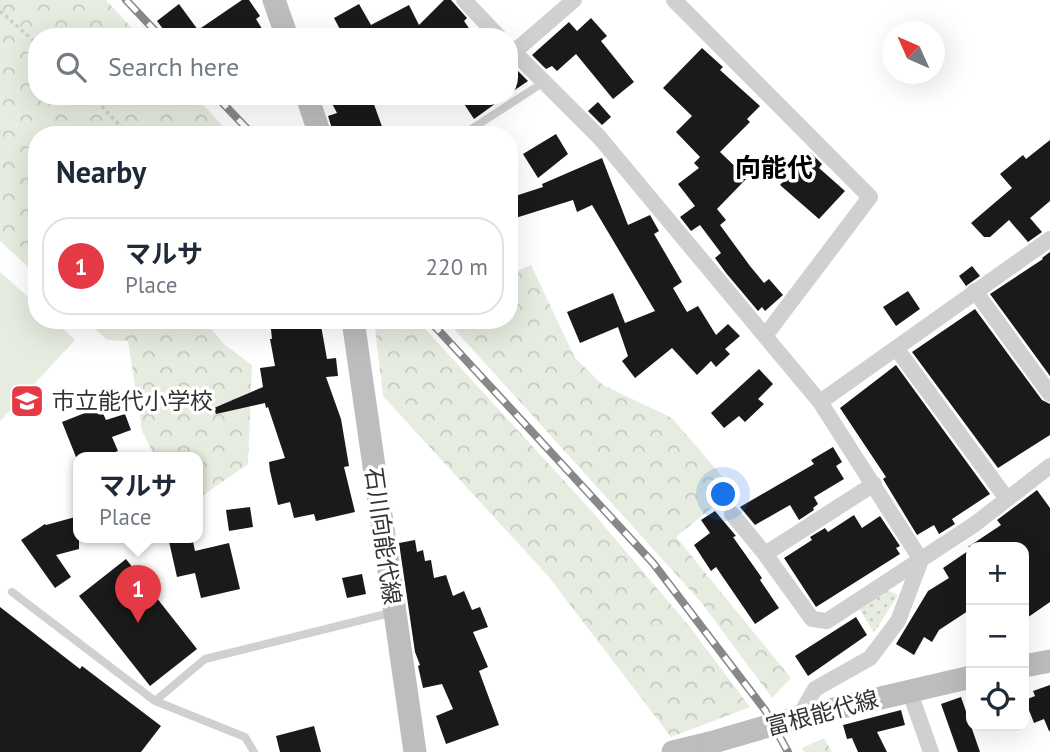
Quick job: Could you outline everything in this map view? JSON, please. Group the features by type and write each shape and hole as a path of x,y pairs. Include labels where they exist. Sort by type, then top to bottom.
{"main road":[{"path":"274,0 284,28"},
{"path":"310,105 317,126"},
{"name":"石川向能代線","path":"354,329 415,752"},
{"path":"1029,665 1050,661"},
{"name":"富根能代線","path":"673,752 909,690 966,678"}],"street":[{"path":"464,0 490,28"},
{"path":"518,45 575,0"},
{"path":"674,0 870,197 765,336"},
{"path":"518,56 600,138 820,402 921,560"},
{"path":"820,402 1050,239"},
{"path":"975,291 1050,394"},
{"path":"896,348 1007,499"},
{"path":"732,514 812,619 827,621 921,560 1050,466"},
{"path":"765,554 874,484"},
{"path":"799,718 815,689 870,658 877,649 898,621 921,560"},
{"path":"909,690 931,752"}],"lane":[{"path":"518,99 544,82"},
{"path":"476,126 508,105"},
{"path":"12,592 155,701 245,737 254,752"},
{"path":"155,701 205,659 394,612"}],"path":[{"path":"0,11 28,36"},
{"path":"101,105 120,126"}],"green space":[{"path":"0,0 106,0 132,28 28,28 28,105 203,105 223,126 28,126 28,267 0,241"},
{"path":"531,265 575,358 603,385 672,418 734,490 676,537 791,678 772,698 701,602 454,329 518,329 518,270"},
{"path":"0,272 28,297 28,329 63,329 75,340 0,421"},
{"path":"95,329 211,329 225,345 252,365 248,464 203,495 203,452 152,452 142,431 128,341 107,340"},
{"path":"375,329 425,329 589,508 689,626 750,707 671,737 548,576 383,396"},
{"path":"887,590 898,595 874,633 859,608"},
{"path":"824,738 832,752 804,752 802,748"}],"building":[{"path":"242,0 249,0 260,16 256,19 262,28 201,28"},
{"path":"444,0 451,0 467,18 464,21 469,28 339,28 334,18 359,4 371,25 409,5 419,25"},
{"path":"179,4 197,28 162,28 157,21"},
{"path":"591,18 607,36 601,41 634,82 613,99 576,54 557,71 552,66 546,69 532,55 569,22 577,31"},
{"path":"702,48 723,67 720,70 760,106 747,119 750,122 720,152 747,178 717,209 726,220 720,225 750,266 764,283 769,279 783,295 765,311 762,307 758,311 726,273 715,258 721,253 700,225 691,231 680,217 695,206 678,184 699,168 694,163 700,157 676,132 692,116 663,88"},
{"path":"518,71 528,81 518,88"},
{"path":"598,102 611,117 602,125 588,111"},
{"path":"333,105 374,105 382,126 331,126 328,116 337,113"},
{"path":"465,105 493,105 474,119"},
{"path":"556,134 568,154 538,178 523,154"},
{"path":"1050,140 1050,201 1030,218 1042,232 1028,242 1009,220 990,237 984,237 971,223 1012,188 1000,174 1023,155 1026,159"},
{"path":"810,152 822,164 819,168 845,191 819,219 780,185"},
{"path":"602,158 628,225 650,215 659,231 654,234 682,282 673,288 687,312 698,306 716,335 728,324 740,336 725,349 730,354 716,367 711,361 697,375 672,348 635,378 622,361 628,356 618,327 580,343 567,312 613,293 625,323 655,311 592,205 577,212 573,200 518,217 518,195 543,187 542,184"},
{"path":"1050,252 1050,376 990,294"},
{"path":"972,266 980,276 966,286 959,276"},
{"path":"908,291 920,309 896,326 883,307"},
{"path":"975,309 1042,400 1050,404 1050,435 998,468 912,352"},
{"path":"271,329 322,329 327,359 336,358 338,376 326,377 341,419 349,466 344,467 355,512 316,521 314,514 294,518 290,502 278,505 269,462 285,458 265,403 216,414 214,408 263,387 260,368 275,366"},
{"path":"896,365 990,494 952,519 955,524 939,534 934,525 917,535 883,479 886,477 840,408"},
{"path":"759,369 773,384 758,399 764,404 745,422 739,416 724,428 711,413"},
{"path":"100,407 106,420 125,414 131,430 112,437 118,451 116,452 74,452 62,422"},
{"path":"833,447 842,462 836,466 844,479 814,497 818,504 799,520 790,505 755,525 740,507 814,464 811,460"},
{"path":"1037,490 1050,508 1050,602 1029,617 1029,542 976,542 1001,525 997,520"},
{"path":"250,507 253,527 229,531 226,510"},
{"path":"715,511 736,536 733,537 779,608 755,624 716,567 711,571 694,545 710,533 701,520"},
{"path":"854,515 862,528 880,516 900,546 896,548 900,554 816,607 784,558 812,540 810,537 825,528 828,532"},
{"path":"73,518 73,543 79,543 79,549 56,555 71,577 55,588 21,540 46,525"},
{"path":"415,540 417,552 423,550 425,561 431,560 434,578 446,575 453,596 464,591 472,610 480,607 488,627 473,632 488,667 479,671 499,725 446,744 436,716 453,709 442,684 423,688 415,652 399,543"},
{"path":"169,543 193,543 195,551 229,543 240,589 201,598 195,573 177,577"},
{"path":"966,552 966,612 939,630 932,642 924,637 914,655 896,644 928,591 949,578 943,568"},
{"path":"126,559 197,649 150,686 79,596"},
{"path":"362,574 366,594 347,598 342,578"},
{"path":"0,607 80,669 82,666 161,726 141,752 0,752"},
{"path":"856,617 867,635 808,676 795,656"},
{"path":"1050,685 1050,731 1044,719 1034,723 1029,710 1029,698 1035,696 1033,691"},
{"path":"961,697 966,711 966,731 973,731 980,752 958,752 941,704"},
{"path":"901,710 905,725 877,732 887,752 858,752 852,738 847,739 843,725"},
{"path":"314,726 321,752 280,752 276,736"}],"railway":[{"path":"126,0 152,28"},
{"path":"225,105 244,126"},
{"path":"437,329 653,563 765,710 788,752"}],"place":[{"name":"市立能代小学校","path":"27,401"},
{"name":"マルサ","path":"138,623"}],"district":[{"name":"向能代","path":"774,168"}]}
